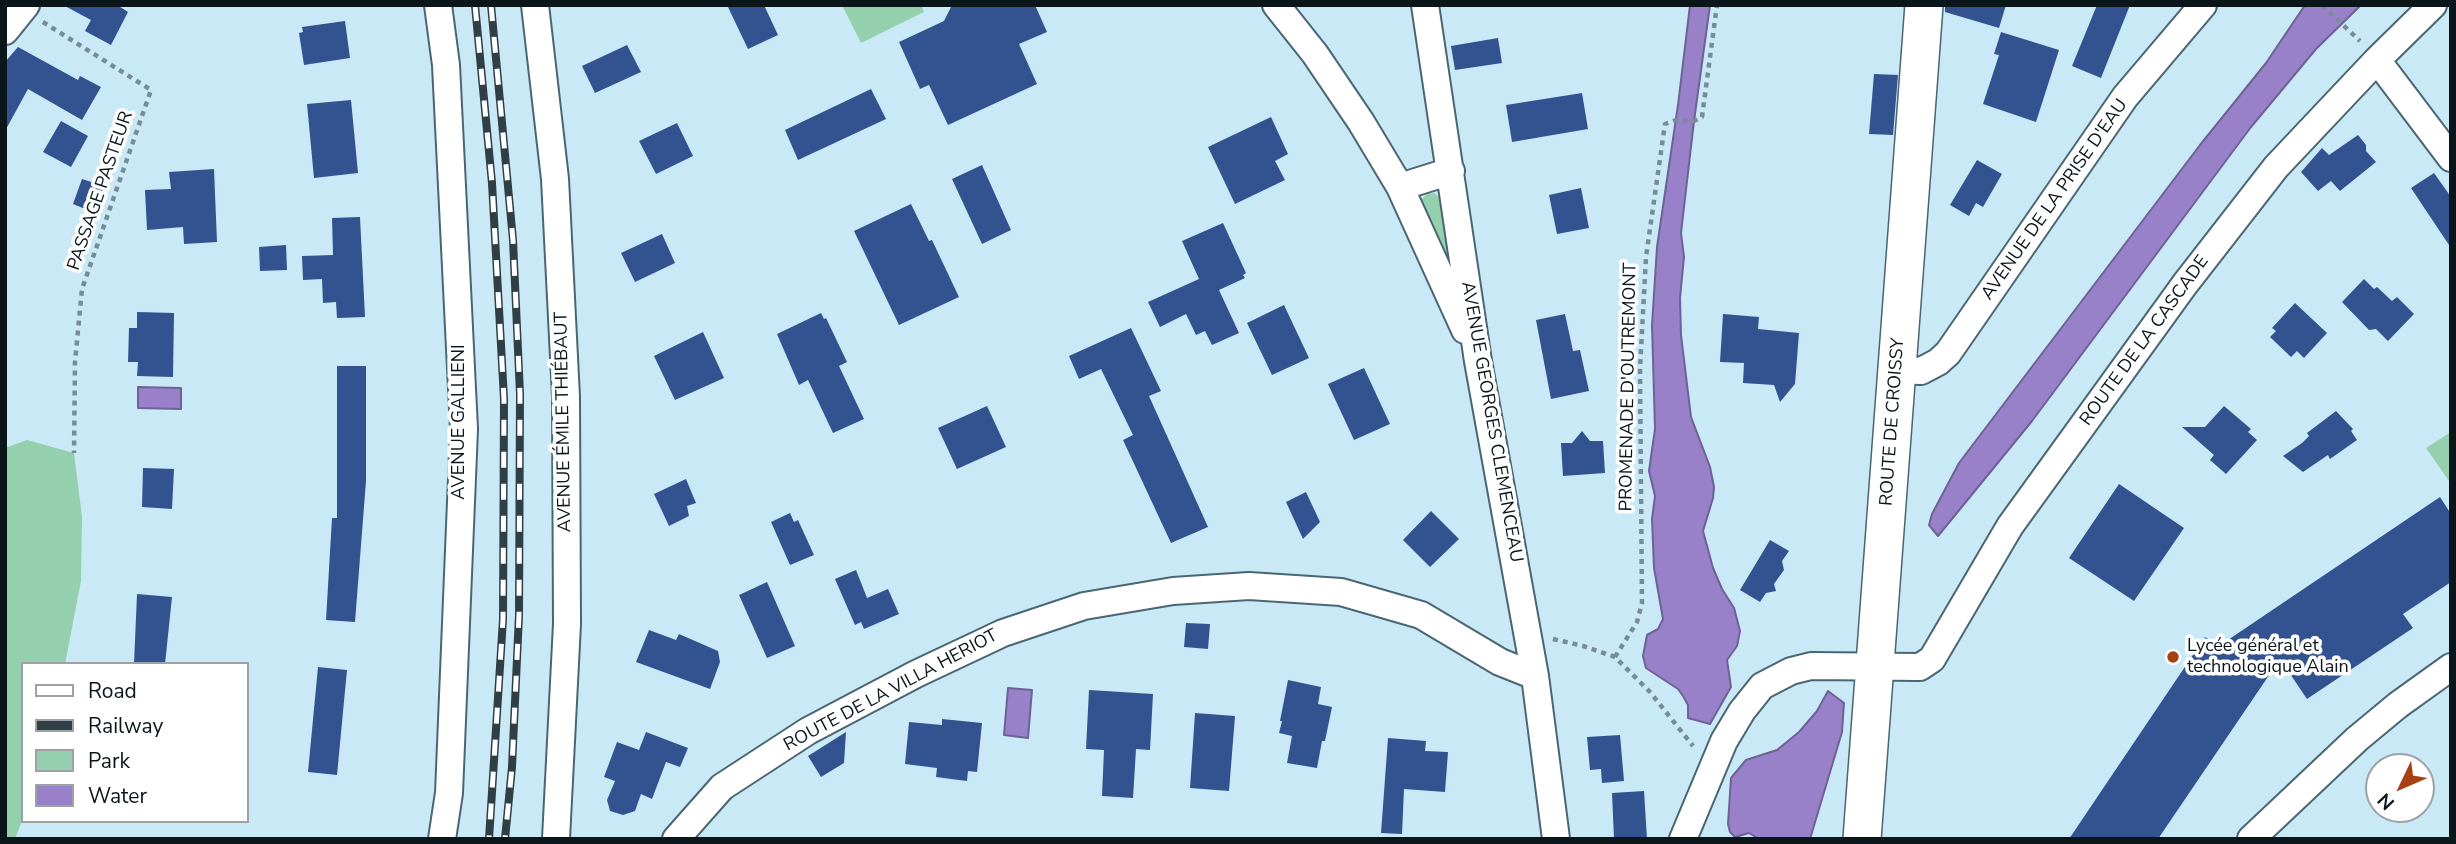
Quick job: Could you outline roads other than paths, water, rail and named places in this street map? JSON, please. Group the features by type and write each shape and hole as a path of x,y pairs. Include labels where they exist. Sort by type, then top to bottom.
{"main road":[{"name":"ROUTE DE CROISSY","path":"1862,839 1924,5"}],"street":[{"name":"AVENUE GALLIENI","path":"438,5 446,65 464,429 449,793 442,839"},
{"name":"AVENUE ÉMILE THIÉBAUT","path":"535,5 555,179 566,397 567,624 556,839"},
{"path":"1276,5 1330,77 1400,187 1478,361"},
{"name":"AVENUE GEORGES CLEMENCEAU","path":"1425,5 1478,361 1535,676 1556,839"},
{"name":"AVENUE DE LA PRISE D'EAU","path":"1896,370 1921,371 1948,353 2125,97 2203,5"},
{"name":"ROUTE DE LA CASCADE","path":"1874,666 1920,667 1932,659 2010,526 2185,284 2276,167 2433,5"},
{"path":"5,31 25,7"},
{"path":"2378,60 2451,158"},
{"path":"1400,187 1451,171"},
{"name":"ROUTE DE LA VILLA HERIOT","path":"676,839 722,787 808,730 1003,633 1084,606 1173,591 1249,586 1341,592 1421,615 1500,662 1535,676"},
{"path":"1683,839 1713,766 1742,711 1762,687 1791,671 1811,666 1874,666"},
{"path":"2251,839 2357,739 2451,667"}],"water":[{"path":"1690,5 1710,5 1681,233 1684,257 1680,298 1681,335 1691,417 1710,467 1714,487 1703,531 1713,568 1734,608 1740,631 1737,646 1727,660 1731,687 1710,724 1688,718 1688,705 1678,689 1646,668 1643,656 1647,635 1658,629 1663,619 1654,568 1652,519 1655,496 1649,471 1655,429 1652,325 1657,247"},
{"path":"2305,5 2361,5 2316,49 2251,127 2032,421 1938,536 1929,525 1932,514 1959,463 2200,145 2266,63"},
{"path":"138,387 181,388 181,409 138,408"},
{"path":"1008,688 1032,690 1028,738 1004,735"},
{"path":"1828,691 1844,703 1842,732 1810,839 1759,839 1749,833 1735,837 1728,824 1731,778 1746,760 1777,750 1799,732 1817,711"}],"railway":[{"path":"475,5 492,183 504,399 503,619 489,839"},
{"path":"491,5 513,240 520,394 519,615 512,767 505,839"}],"place":[{"name":"Lycée général et technologique Alain","path":"2173,657"}]}
